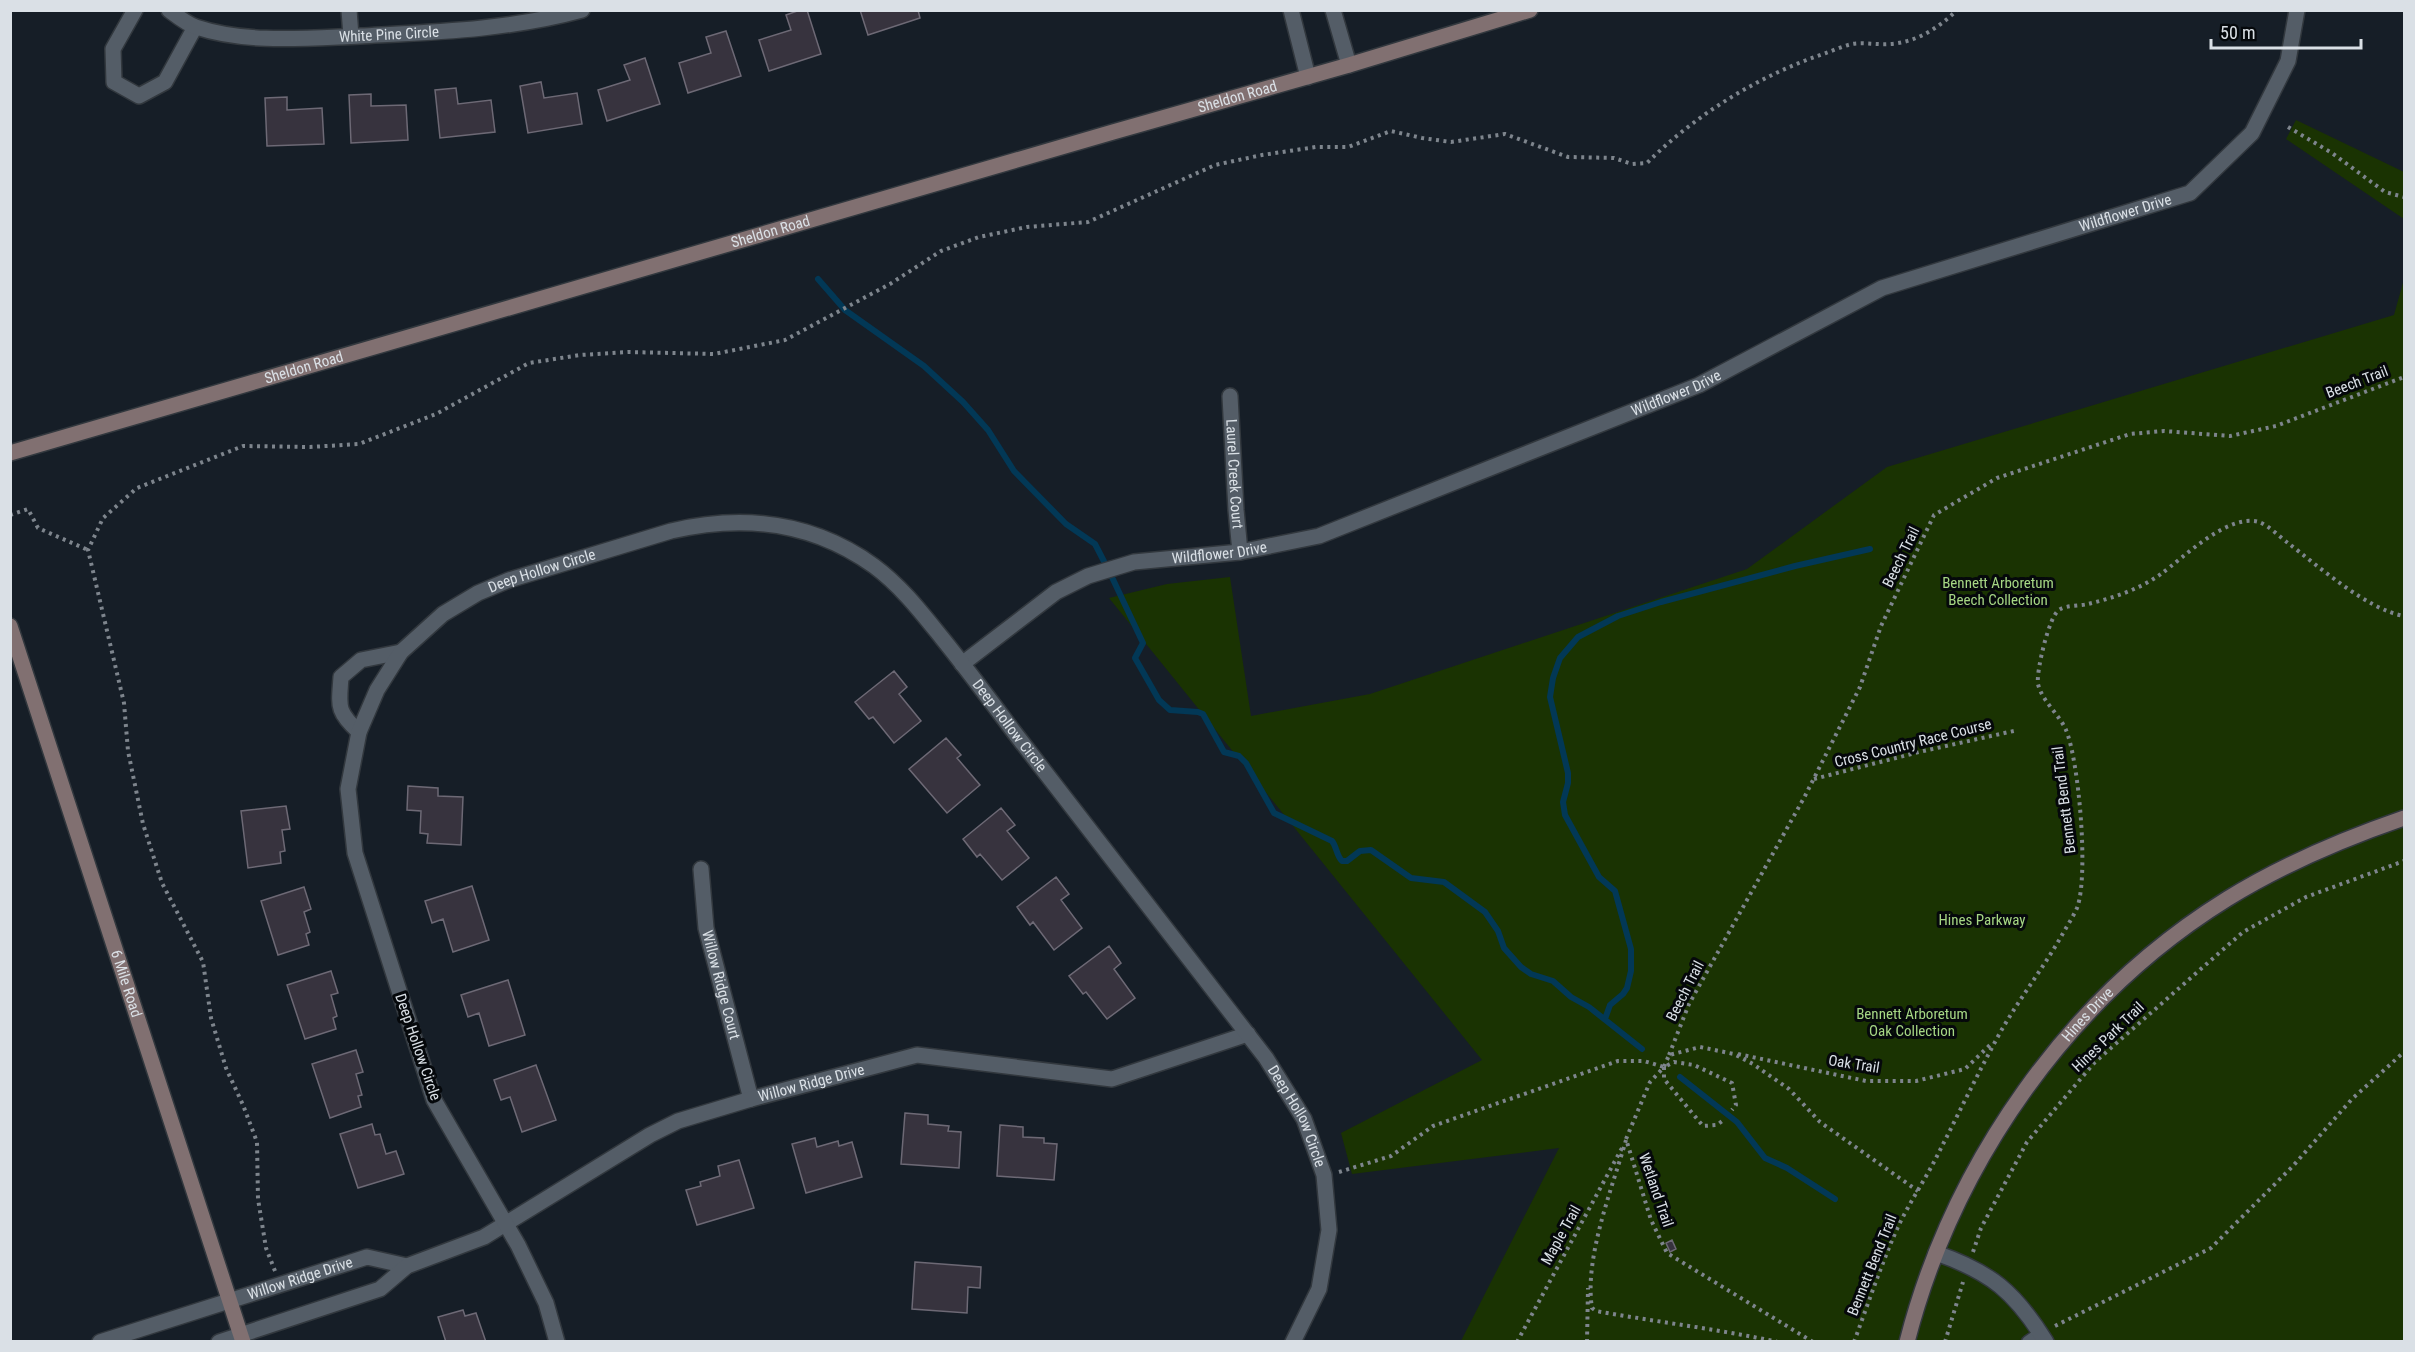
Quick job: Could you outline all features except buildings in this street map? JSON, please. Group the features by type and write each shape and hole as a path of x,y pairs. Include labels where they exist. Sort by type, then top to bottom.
{"main road":[{"name":"Sheldon Road","path":"10,453 1308,77 1530,10"},
{"name":"6 Mile Road","path":"10,626 242,1338"},
{"name":"Hines Drive","path":"1907,1341 1936,1253 1966,1187 1999,1128 2046,1062 2115,986 2178,934 2227,899 2324,848 2404,818"}],"street":[{"path":"135,10 113,49 114,82 139,96 165,82 195,27"},
{"name":"White Pine Circle","path":"169,10 195,27 247,36 295,39 484,30 524,24 582,10"},
{"path":"349,10 351,36"},
{"path":"1291,10 1308,77"},
{"path":"1333,10 1349,65"},
{"name":"Wildflower Drive","path":"962,664 1056,592 1088,576 1134,562 1240,552 1319,536 1699,385 1882,288 2190,193 2252,133 2288,61 2297,10"},
{"name":"Laurel Creek Court","path":"1230,396 1240,552"},
{"name":"Deep Hollow Circle","path":"557,1341 546,1303 518,1245 434,1100 359,868 351,832 348,789 359,732 377,690 401,652 442,614 494,586 671,531 699,524 751,521 781,525 809,533 842,547 873,565 906,594 1266,1058 1304,1119 1324,1175 1329,1230 1319,1289 1293,1341"},
{"path":"359,732 349,723 339,708 341,677 362,660 401,652"},
{"name":"Willow Ridge Court","path":"701,869 706,928 752,1099"},
{"name":"Willow Ridge Drive","path":"219,1341 242,1338 380,1289 407,1266 484,1238 650,1135 678,1121 917,1055 1112,1079 1248,1034"},
{"path":"1936,1253 1969,1265 1987,1275 2015,1300 2044,1337"},
{"name":"Willow Ridge Drive","path":"100,1341 367,1257 407,1266"}],"lane":[{"path":"2028,1341 2044,1337"}],"path":[{"path":"280,1284 266,1248 261,1219 258,1199 257,1142 226,1068 210,1018 204,962 162,883 143,824 128,751 124,703 88,550 103,518 137,488 243,446 310,447 359,444 436,414 529,363 580,355 629,352 714,354 785,340 890,284 941,250 979,237 1027,227 1088,222 1215,165 1316,147 1348,147 1391,131 1451,142 1505,134 1568,157 1614,158 1632,164 1647,163 1717,107 1763,78 1810,58 1852,44 1892,44 1921,36 1945,22 1958,10"},
{"path":"2288,127 2332,153 2385,192 2404,197"},
{"name":"Beech Trail","path":"1669,1055 1689,1004 1814,779 1860,687 1881,626 1934,515 1997,478 2130,434 2164,431 2230,436 2276,426 2404,377"},
{"path":"10,515 28,509 38,528 88,550"},
{"name":"Bennett Bend Trail","path":"1854,1341 1894,1235 1995,1041 2017,1004 2044,967 2078,907 2083,868 2081,820 2073,748 2064,726 2051,710 2037,682 2050,621 2059,610 2088,604 2129,591 2155,579 2197,544 2221,530 2246,522 2260,522 2370,602 2391,614 2404,616"},
{"name":"Cross Country Race Course","path":"1814,779 2018,730"},
{"name":"Hines Park Trail","path":"1945,1341 1981,1228 2027,1142 2095,1062 2243,932 2306,897 2404,861"},
{"name":"Oak Trail","path":"1734,1054 1866,1081 1916,1081 1965,1069 1995,1041"},
{"path":"1669,1055 1700,1047 1734,1054 1753,1064 1789,1089 1820,1122 1918,1191"},
{"path":"2044,1337 2211,1248 2293,1166 2352,1099 2404,1052"},
{"name":"Wetland Trail","path":"1669,1055 1664,1066 1650,1083 1626,1139 1651,1220 1667,1253 1813,1341"},
{"path":"1324,1175 1391,1156 1433,1126 1618,1061 1644,1061 1664,1066 1674,1062 1694,1065 1732,1083 1736,1105 1732,1110"},
{"path":"1664,1066 1664,1079 1703,1126 1717,1125 1725,1119"},
{"path":"1587,1341 1588,1290 1601,1224 1626,1139"},
{"name":"Maple Trail","path":"1516,1341 1626,1139"},
{"path":"1591,1276 1592,1308 1596,1311 1778,1341"}],"green space":[{"path":"2296,120 2404,172 2404,219 2286,139"},
{"name":"Hines Parkway","path":"2404,279 2404,1341 1461,1341 1559,1148 1352,1174 1341,1133 1482,1060 1109,598 1167,584 1230,577 1251,716 1370,694 1747,569 1887,467 2394,315"}],"waterway":[{"path":"818,279 845,310 924,366 963,402 988,430 1014,471 1066,524 1095,544 1143,643 1135,658 1159,700 1170,710 1203,714 1224,752 1239,756 1246,763 1274,813 1332,841 1342,861 1347,861 1360,851 1371,850 1411,878 1444,882 1485,912 1498,931 1504,948 1521,967 1531,974 1553,981 1642,1049"},
{"path":"1605,1019 1610,1005 1627,988 1631,971 1631,949 1615,891 1599,877 1565,815 1563,802 1568,773 1550,697 1553,678 1560,658 1578,637 1618,616 1795,566 1870,549"},
{"path":"1680,1077 1737,1122 1765,1158 1787,1168 1835,1199"}],"park label":[{"name":"Bennett Arboretum Beech Collection","path":"1998,592"},
{"name":"Bennett Arboretum Oak Collection","path":"1912,1022"}]}
